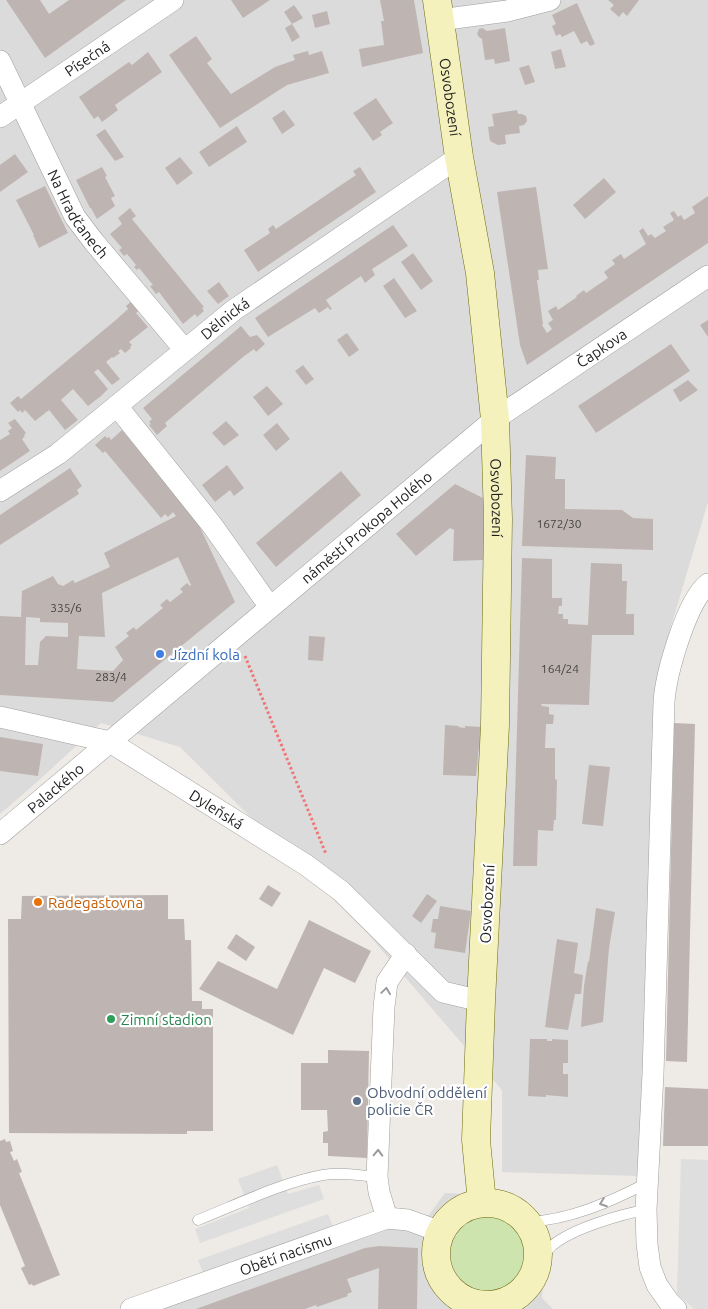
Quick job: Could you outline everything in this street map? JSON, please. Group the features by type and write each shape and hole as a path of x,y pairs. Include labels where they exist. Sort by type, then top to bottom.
{"street":[{"name":"Písečná","path":"0,117 174,0"},
{"path":"439,10 506,11 550,0"},
{"name":"Osvobození","path":"439,10 459,157 480,273 495,418 498,519 495,725 476,1140 482,1202"},
{"name":"Na Hradčanech","path":"0,61 75,217 184,349"},
{"name":"Dělnická","path":"0,491 58,454 234,310 459,157"},
{"name":"Čapkova","path":"495,418 708,276"},
{"path":"117,406 212,525 270,607"},
{"name":"náměstí Prokopa Holého","path":"110,742 495,418"},
{"path":"676,1309 657,1285 650,1267 646,1210 653,1074 665,692 671,665 690,610 708,584"},
{"name":"Dyleňská","path":"0,716 110,742 306,865 342,891 443,992 481,1002"},
{"name":"Palackého","path":"0,834 110,742"},
{"path":"387,1218 379,1192 377,1177 384,1007 387,982 406,954"},
{"path":"482,1202 507,1206 528,1222 535,1234 539,1248 538,1264 534,1276 527,1287 525,1302 507,1302 495,1305 458,1303 442,1280 436,1256 437,1243 448,1221 457,1212 482,1202"},
{"name":"Obětí nacismu","path":"131,1309 172,1302 387,1218 408,1220 441,1232"}],"lane":[{"path":"198,1220 294,1182 309,1178 324,1175 355,1174 377,1177"},
{"path":"528,1222 564,1217 619,1197 647,1183"},
{"path":"538,1264 552,1245 571,1235 629,1213 646,1210"}],"path":[{"path":"237,635 326,854"}],"shaded area":[{"path":"0,0 708,0 708,502 661,660 640,1176 502,1172 502,1090 368,934 180,747 101,723 0,814"},
{"path":"681,1159 708,1160 708,1309 694,1309 677,1294"},
{"path":"277,1165 288,1194 319,1185 324,1199 200,1243 195,1229 249,1208 238,1179"},
{"path":"445,1193 498,1195 546,1231 542,1298 553,1309 124,1309 369,1216 429,1215"},
{"path":"328,1214 333,1226 351,1223 205,1278 198,1260"}],"green space":[{"path":"481,1217 495,1217 509,1223 519,1233 525,1247 523,1268 509,1285 495,1291 481,1291 467,1285 457,1275 451,1261 451,1247 457,1233 467,1223"}],"building":[{"path":"6,0 40,0 49,14 69,0 126,0 45,58"},
{"path":"231,0 270,0 243,18"},
{"path":"380,0 414,0 423,53 362,67 359,49 384,45 381,21 384,21"},
{"path":"608,0 639,0 627,16 623,12 619,17 610,9 614,5"},
{"path":"577,3 595,44 590,46 587,41 581,44 574,31 562,37 560,34 556,36 552,26 556,24 552,15"},
{"path":"294,5 303,18 292,24 284,12"},
{"path":"327,11 330,24 315,28 312,15"},
{"path":"292,24 300,37 292,42 285,28"},
{"path":"482,28 487,31 505,28 510,61 495,64 494,59 485,60 482,39 477,34 479,29"},
{"path":"196,36 212,59 207,63 231,94 275,67 295,60 293,55 308,51 309,55 322,51 329,73 287,85 220,128 169,55"},
{"path":"561,49 566,67 555,69 551,52"},
{"path":"148,52 162,72 115,105 118,110 102,122 98,116 94,119 79,97 129,62 132,65"},
{"path":"529,65 535,82 525,85 519,68"},
{"path":"376,98 393,123 380,132 382,135 373,141 353,113"},
{"path":"284,110 295,125 282,134 272,118"},
{"path":"517,110 518,114 526,116 527,121 524,125 519,126 520,133 505,135 506,144 498,145 490,141 488,127 494,126 492,114"},
{"path":"237,126 247,142 209,167 199,152"},
{"path":"105,129 124,157 115,161 96,135"},
{"path":"15,154 28,172 0,192 0,165"},
{"path":"180,157 193,173 177,185 165,168"},
{"path":"102,167 115,196 111,198 115,206 97,219 76,180"},
{"path":"360,167 376,192 258,272 244,250 270,233 268,229 273,225 276,229 356,175 353,171"},
{"path":"604,178 616,192 585,219 573,205"},
{"path":"45,186 68,233 39,248 16,200"},
{"path":"536,187 548,269 538,270 539,280 537,280 542,325 547,333 552,329 548,323 553,320 548,311 556,306 558,310 584,290 586,293 608,278 604,272 615,264 612,260 621,254 624,259 646,244 639,231 643,228 648,236 651,234 655,238 666,231 663,227 674,220 670,213 674,211 678,217 681,215 684,220 695,213 692,207 708,196 708,243 527,365 520,345 497,192"},
{"path":"130,208 136,216 132,219 204,307 202,308 204,311 197,317 195,314 183,324 159,292 156,294 150,286 153,285 139,268 137,270 134,267 136,265 127,254 124,256 119,250 122,248 110,234 122,224 118,218"},
{"path":"393,225 408,246 372,269 375,275 365,283 361,276 326,300 332,309 330,310 328,307 319,313 315,308 268,337 255,318"},
{"path":"413,253 433,281 421,290 401,262"},
{"path":"394,278 417,311 405,318 383,286"},
{"path":"219,282 229,296 218,304 207,291"},
{"path":"134,299 141,309 136,313 148,327 129,342 132,345 131,348 125,353 121,349 118,351 120,353 106,362 120,379 112,385 98,369 94,372 108,389 101,396 88,406 73,389 61,400 78,420 65,430 49,410 35,421 25,410 22,413 20,410 18,412 10,403 18,396 21,399 117,319 128,309 126,306"},
{"path":"708,320 708,337 700,325"},
{"path":"241,326 250,337 257,335 265,344 256,352 254,349 243,357 165,423 167,426 157,435 149,425 152,419 143,408"},
{"path":"347,333 359,350 349,357 337,340"},
{"path":"671,344 690,371 596,433 578,406"},
{"path":"303,365 314,379 306,385 295,371"},
{"path":"688,380 698,390 680,402 673,390"},
{"path":"267,386 283,404 268,416 253,397"},
{"path":"15,419 26,433 22,439 30,451 0,471 0,440 10,434 8,431 12,428 8,423"},
{"path":"226,421 239,435 224,446 212,433"},
{"path":"277,423 290,439 276,451 263,435"},
{"path":"122,430 191,508 235,602 113,702 0,695 0,616 21,617 22,591 53,576 58,584 63,586 73,580 75,583 110,567 104,553 176,516 173,512 168,517 165,514 161,518 105,451 103,453 95,445 105,436 111,440","holes":["178,557 191,585 187,583 180,589 183,592 170,602 167,599 160,605 163,608 136,630 134,627 126,633 129,636 115,647 123,660 113,671 77,669 79,636 105,637 102,593","26,617 40,618 40,622 68,623 68,637 46,636 40,642 38,665 25,665"]},
{"path":"526,455 556,457 555,479 565,479 565,509 622,510 633,518 653,519 653,550 522,546"},
{"path":"227,465 244,488 234,496 230,490 215,502 202,485"},
{"path":"70,468 82,486 77,490 79,494 0,545 0,515"},
{"path":"341,471 361,495 276,567 256,543"},
{"path":"455,484 483,498 483,560 453,561 454,530 450,528 416,556 396,534"},
{"path":"522,558 552,559 552,598 562,598 562,606 559,606 558,614 563,614 563,619 568,619 568,624 588,625 591,563 622,564 622,581 627,581 626,614 634,614 634,635 592,635 589,705 541,704 542,706 549,707 549,714 554,715 553,724 546,724 545,748 555,748 555,779 557,780 556,820 554,820 553,831 538,830 537,866 513,866"},
{"path":"309,636 325,637 323,661 308,660"},
{"path":"674,723 695,724 687,1062 666,1061"},
{"path":"445,725 465,728 465,726 481,727 476,776 443,775"},
{"path":"0,737 43,744 38,776 0,771"},
{"path":"589,765 610,767 603,826 582,824"},
{"path":"268,885 281,893 272,907 259,899"},
{"path":"427,894 437,901 421,923 412,916"},
{"name":"Zimní stadion","path":"168,895 168,919 184,919 185,940 191,940 192,1001 202,1001 202,1009 213,1009 213,1131 187,1131 187,1134 9,1133 8,919 21,919 22,896"},
{"path":"440,906 471,911 465,953 434,948 436,933 431,932 433,919 438,919"},
{"path":"596,908 615,912 609,948 603,1022 581,1027 584,986"},
{"path":"309,920 371,951 355,983 324,968 293,1035 199,989 218,961 277,989"},
{"path":"236,934 255,947 246,961 227,948"},
{"path":"557,939 578,943 574,973 583,975 581,994 575,994 568,1030 545,1027"},
{"path":"530,1039 547,1039 547,1041 552,1041 552,1039 568,1040 568,1063 563,1063 563,1074 568,1074 568,1097 528,1096"},
{"path":"328,1050 369,1051 367,1158 328,1156 328,1143 323,1143 323,1132 328,1131 327,1110 301,1110 301,1063 328,1063"},
{"path":"665,1087 708,1089 708,1146 663,1146"},
{"path":"5,1139 6,1142 10,1141 13,1151 10,1152 14,1161 17,1159 22,1172 19,1173 60,1275 33,1286 32,1284 29,1285 21,1268 25,1266 0,1205 0,1141"},
{"path":"379,1246 418,1248 417,1309 378,1309 379,1268 347,1279 352,1292 347,1294 348,1296 317,1307 316,1305 305,1309 196,1309 365,1248"}],"place":[{"name":"Jízdní kola","path":"160,654"},
{"name":"Radegastovna","path":"38,902"},
{"name":"Zimní stadion","path":"111,1019"},
{"name":"Obvodní oddělení policie ČR","path":"357,1101"}]}
